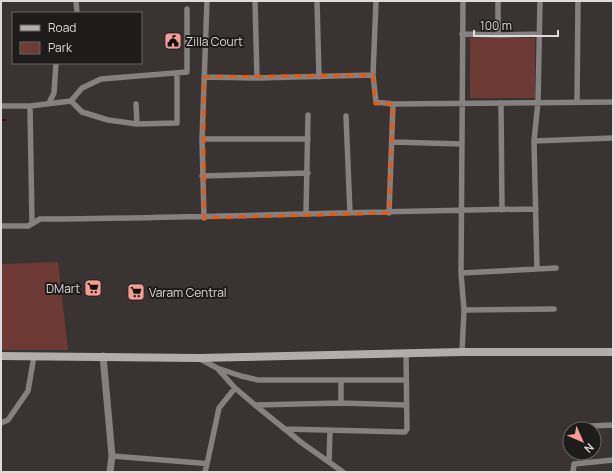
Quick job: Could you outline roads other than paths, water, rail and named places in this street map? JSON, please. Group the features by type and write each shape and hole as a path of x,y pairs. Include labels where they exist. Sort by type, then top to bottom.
{"main road":[{"path":"1,356 199,358 462,352 613,352"}],"street":[{"path":"76,1 78,12"},
{"path":"204,218 202,139 207,1"},
{"path":"254,1 257,78"},
{"path":"318,1 319,77"},
{"path":"376,1 373,75 376,102 393,104 613,102"},
{"path":"462,352 464,310 461,273 463,1"},
{"path":"498,1 498,35"},
{"path":"538,269 534,141 538,102 540,1"},
{"path":"577,102 578,1"},
{"path":"1,106 30,106 71,101 82,88 101,80 134,75 187,72 187,9"},
{"path":"462,34 539,34"},
{"path":"49,103 54,93 56,64"},
{"path":"71,101 82,112 108,120 137,124 177,123 177,73"},
{"path":"204,77 257,78 373,75"},
{"path":"501,103 502,210"},
{"path":"136,104 137,124"},
{"path":"389,213 393,104"},
{"path":"30,106 32,224"},
{"path":"306,213 308,115"},
{"path":"346,116 350,213"},
{"path":"202,139 308,138"},
{"path":"534,141 613,138"},
{"path":"392,142 462,144"},
{"path":"202,176 308,173"},
{"path":"1,226 28,226 40,219 204,218 306,213 461,212 536,209"},
{"path":"461,273 556,268"},
{"path":"464,310 554,309"},
{"path":"285,430 405,432 407,429 406,354"},
{"path":"1,423 8,420 28,391 34,356"},
{"path":"103,356 112,456 110,472"},
{"path":"199,358 217,368 252,379 341,381 406,380"},
{"path":"217,368 235,388 285,430 343,472"},
{"path":"341,381 341,403"},
{"path":"205,472 219,408 235,388"},
{"path":"255,405 341,403 406,405"},
{"path":"602,425 613,425"},
{"path":"329,462 330,431"},
{"path":"112,456 207,464"},
{"path":"573,472 574,464 613,460"}],"waterway":[{"path":"1,120 6,120"}],"place":[{"name":"Zilla Court","path":"173,41"},
{"name":"DMart","path":"93,288"},
{"name":"Varam Central","path":"136,292"}]}
